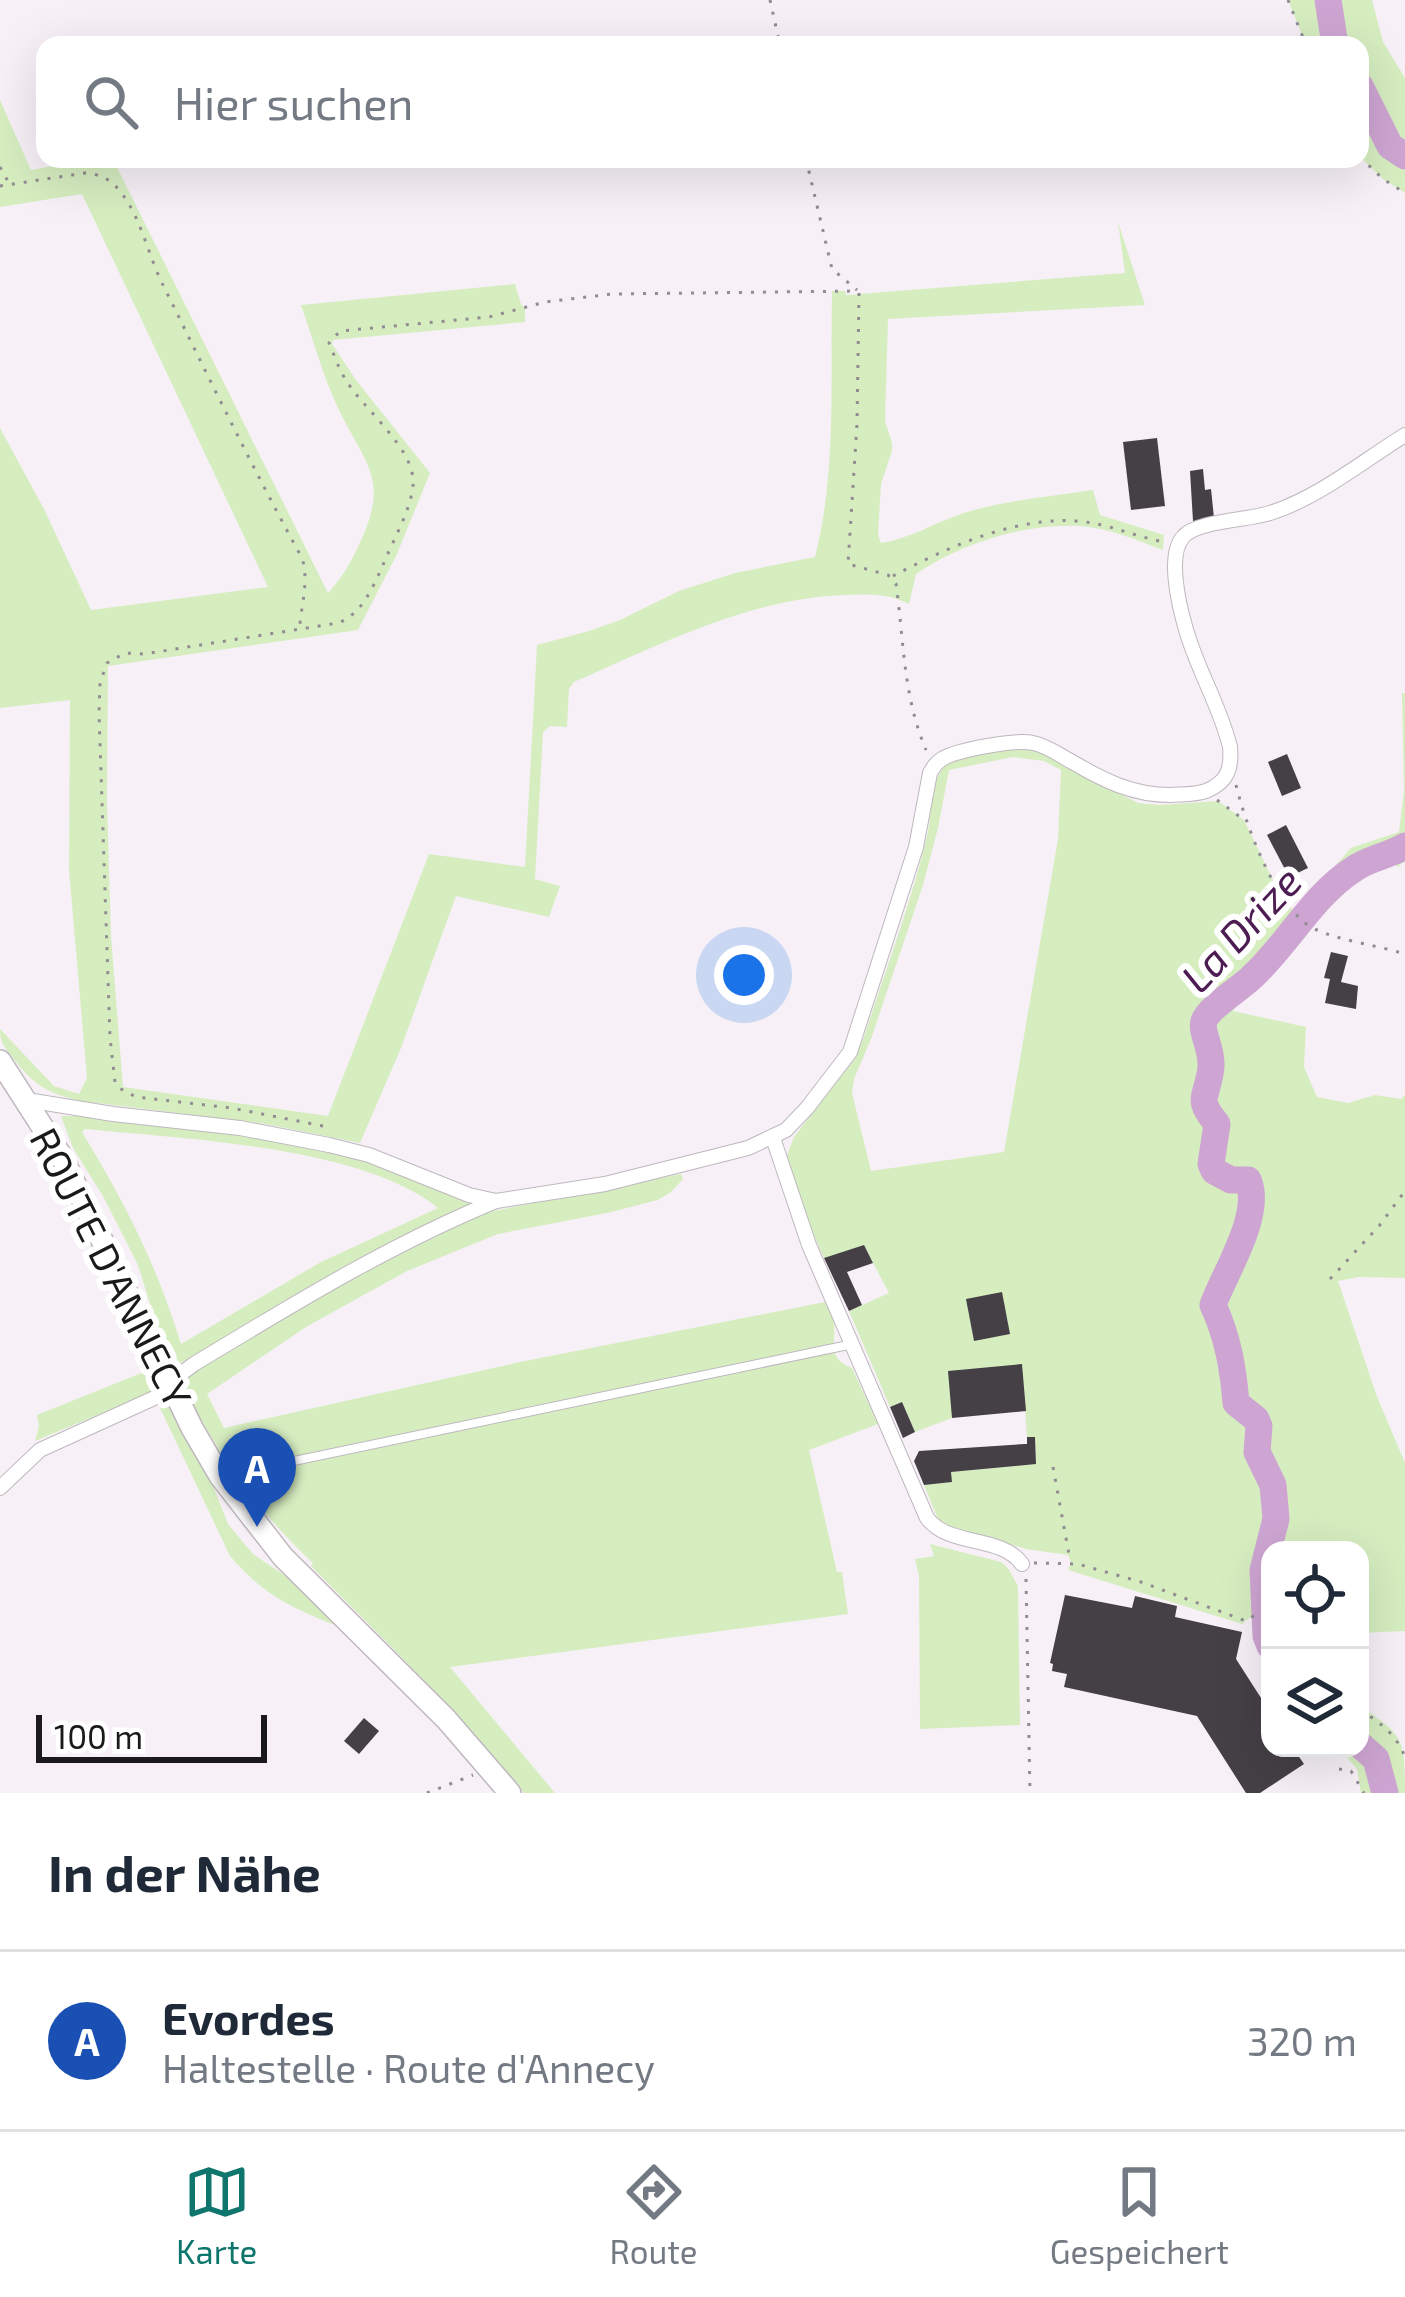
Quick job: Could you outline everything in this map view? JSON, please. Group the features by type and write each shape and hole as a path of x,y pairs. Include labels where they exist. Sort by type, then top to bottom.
{"main road":[{"name":"ROUTE D'ANNECY","path":"0,1061 63,1159 220,1476 283,1557 388,1659 510,1793"}],"street":[{"path":"0,1488 40,1450 172,1386 194,1364 417,1236 496,1201 682,1167 787,1130 850,1052 910,865 935,764 948,756 1023,741 1052,750 1123,788 1153,795 1200,793 1224,779 1231,764 1226,731 1184,626 1175,560 1178,544 1198,528 1290,506 1405,435"},
{"path":"27,1100 329,1144 496,1201"},
{"path":"773,1138 809,1245 930,1523 947,1534 1010,1551 1022,1564"}],"lane":[{"path":"220,1476 854,1344"}],"path":[{"path":"770,0 778,36"},
{"path":"1288,0 1302,36"},
{"path":"0,166 10,185"},
{"path":"1369,166 1405,193"},
{"path":"808,168 832,269 859,291 861,302 848,564 891,577 896,584 909,698 935,764"},
{"path":"0,186 85,173 98,174 123,195 152,265 302,558 306,589 294,629"},
{"path":"329,1144 322,1126 136,1096 119,1088 112,1071 99,713 102,671 113,657 125,652 144,654 338,622 355,613 375,583 413,483 411,462 344,377 329,343 340,331 453,322 612,293 859,291"},
{"path":"891,577 959,543 1048,522 1089,522 1178,544"},
{"path":"1231,764 1244,820 1275,884 1297,916 1321,932 1405,954"},
{"path":"1200,793 1244,820"},
{"path":"1330,1279 1405,1191"},
{"path":"1054,1467 1071,1562"},
{"path":"1030,1793 1022,1564 1071,1562 1246,1621 1261,1615"},
{"path":"1369,1715 1383,1724 1405,1757"},
{"path":"1340,1769 1351,1771 1364,1793"},
{"path":"427,1793 493,1771"}],"green space":[{"path":"1288,0 1372,0 1383,42 1405,78 1405,193 1369,166 1369,36 1302,36"},
{"path":"0,100 31,170 117,168 328,593 358,547 374,490 366,462 328,384 301,305 515,284 525,308 525,322 333,340 356,380 430,473 397,554 358,630 108,666 111,936 123,1087 328,1116 429,854 525,867 537,645 620,620 679,591 735,573 815,557 830,459 832,291 846,295 1125,273 1118,222 1145,305 888,319 885,421 892,451 881,484 878,535 881,543 891,541 977,509 1093,490 1100,515 1164,535 1163,550 1091,527 1016,532 973,544 916,574 909,604 863,594 775,605 707,625 574,682 569,689 567,727 550,726 543,732 535,879 560,886 549,917 456,896 401,1048 360,1143 266,1124 59,1095 27,1075 0,1034 0,1029 54,1086 79,1094 87,1078 69,870 70,700 0,708 0,428 91,610 268,587 82,194 0,207"},
{"path":"1405,693 1405,861 1398,867 1391,863 1366,869 1336,890 1233,1011 1306,1027 1304,1067 1317,1097 1348,1103 1375,1095 1401,1099 1405,1095 1405,1278 1338,1281 1405,1463 1405,1631 1369,1633 1369,1541 1261,1541 1261,1646 1254,1614 1242,1624 1068,1570 1068,1555 1026,1549 940,1524 924,1485 951,1482 951,1472 1036,1464 1035,1437 1027,1437 1022,1365 952,1418 915,1432 902,1402 890,1407 849,1311 889,1293 864,1246 824,1258 787,1155 794,1137 854,1060 864,1037 921,861 939,775 953,759 1030,747 1138,803 1218,801 1244,820 1294,912 1351,848 1399,832","holes":["1013,757 1044,761 1061,770 1058,839 1004,1152 871,1171 852,1093 854,1079 923,885 949,770"]},
{"path":"61,1116 284,1140 376,1162 476,1205 366,1256 177,1365 155,1320 138,1265 73,1148","holes":["82,1132 220,1142 319,1158 405,1187 438,1208 321,1262 181,1344 139,1235"]},
{"path":"681,1174 683,1179 658,1200 498,1234 407,1271 306,1327 207,1394 224,1428 520,1362 825,1302 834,1322 835,1354 852,1368 878,1424 809,1450 837,1572 842,1572 848,1614 450,1667 555,1793 524,1793 256,1502 183,1388 186,1377 324,1289 473,1215"},
{"path":"149,1370 155,1387 151,1393 35,1441 37,1415"},
{"path":"169,1405 228,1524 253,1554 287,1577 335,1625 278,1598 230,1556 160,1408"},
{"path":"930,1544 1001,1562 1018,1586 1020,1725 920,1729 915,1559 934,1556"},
{"path":"1369,1713 1399,1741 1405,1793 1361,1793 1357,1769 1347,1757 1369,1757"}],"building":[{"path":"1157,438 1165,506 1131,510 1123,442"},
{"path":"1203,469 1214,518 1193,521 1190,471"},
{"path":"1287,754 1301,788 1282,796 1268,762"},
{"path":"1286,825 1308,868 1289,877 1267,835"},
{"path":"1331,952 1348,956 1341,982 1358,986 1356,1009 1325,1003 1330,979 1324,978"},
{"path":"864,1245 873,1263 847,1272 862,1305 849,1311 824,1258"},
{"path":"1002,1292 1010,1334 974,1341 966,1299"},
{"path":"1022,1364 1026,1411 952,1418 948,1371"},
{"path":"902,1402 915,1432 903,1438 890,1407"},
{"path":"1027,1437 1035,1437 1036,1464 951,1472 952,1482 924,1485 914,1461 919,1451 1027,1444"},
{"path":"1065,1595 1132,1608 1135,1596 1177,1606 1175,1617 1242,1632 1236,1659 1261,1698 1261,1757 1299,1757 1304,1764 1260,1793 1246,1793 1197,1716 1064,1687 1067,1674 1052,1671"},
{"path":"364,1718 379,1731 359,1754 344,1741"}],"waterway":[{"name":"La Drize","path":"1328,0 1334,36"},
{"name":"La Drize","path":"1369,104 1390,146 1405,156"},
{"name":"La Drize","path":"1270,1541 1276,1519 1273,1485 1257,1452 1259,1426 1236,1403 1229,1353 1213,1305 1247,1226 1251,1194 1248,1180 1231,1180 1211,1164 1217,1124 1205,1104 1211,1066 1204,1021 1265,964 1339,880 1360,865 1405,846"},
{"path":"1369,1753 1376,1759 1385,1793"}],"place":[{"name":"Evordes","path":"257,1527"}]}
